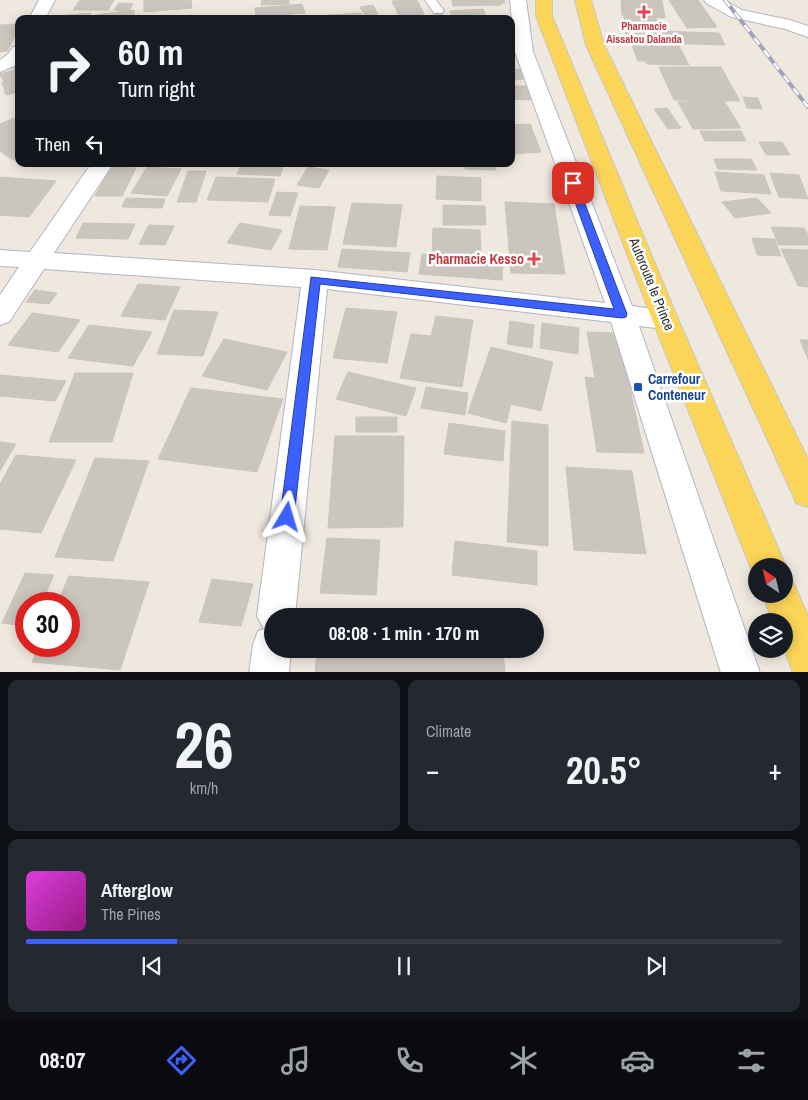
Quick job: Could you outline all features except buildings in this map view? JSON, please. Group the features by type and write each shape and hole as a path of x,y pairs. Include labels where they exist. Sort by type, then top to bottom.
{"main road":[{"name":"Autoroute le Prince","path":"544,0 544,16 765,558"},
{"path":"583,0 595,45 808,494"},
{"path":"784,603 808,661"}],"street":[{"path":"39,15 47,0"},
{"path":"518,0 524,52 622,314 741,672"},
{"path":"712,0 737,14 790,25 808,32"},
{"path":"768,6 790,25"},
{"path":"0,67 15,57"},
{"path":"0,314 100,167"},
{"path":"0,258 315,279 666,319"},
{"path":"277,608 315,279"},
{"path":"269,672 271,658"}],"lane":[{"path":"430,0 438,11"}],"railway":[{"path":"725,0 808,107"}],"place":[{"name":"Pharmacie Aissatou Dalanda","path":"644,12"},
{"name":"Pharmacie Kesso","path":"534,259"},
{"name":"Carrefour Conteneur","path":"638,387"}],"route":[{"path":"287,517 315,279 622,314 573,183"}]}
